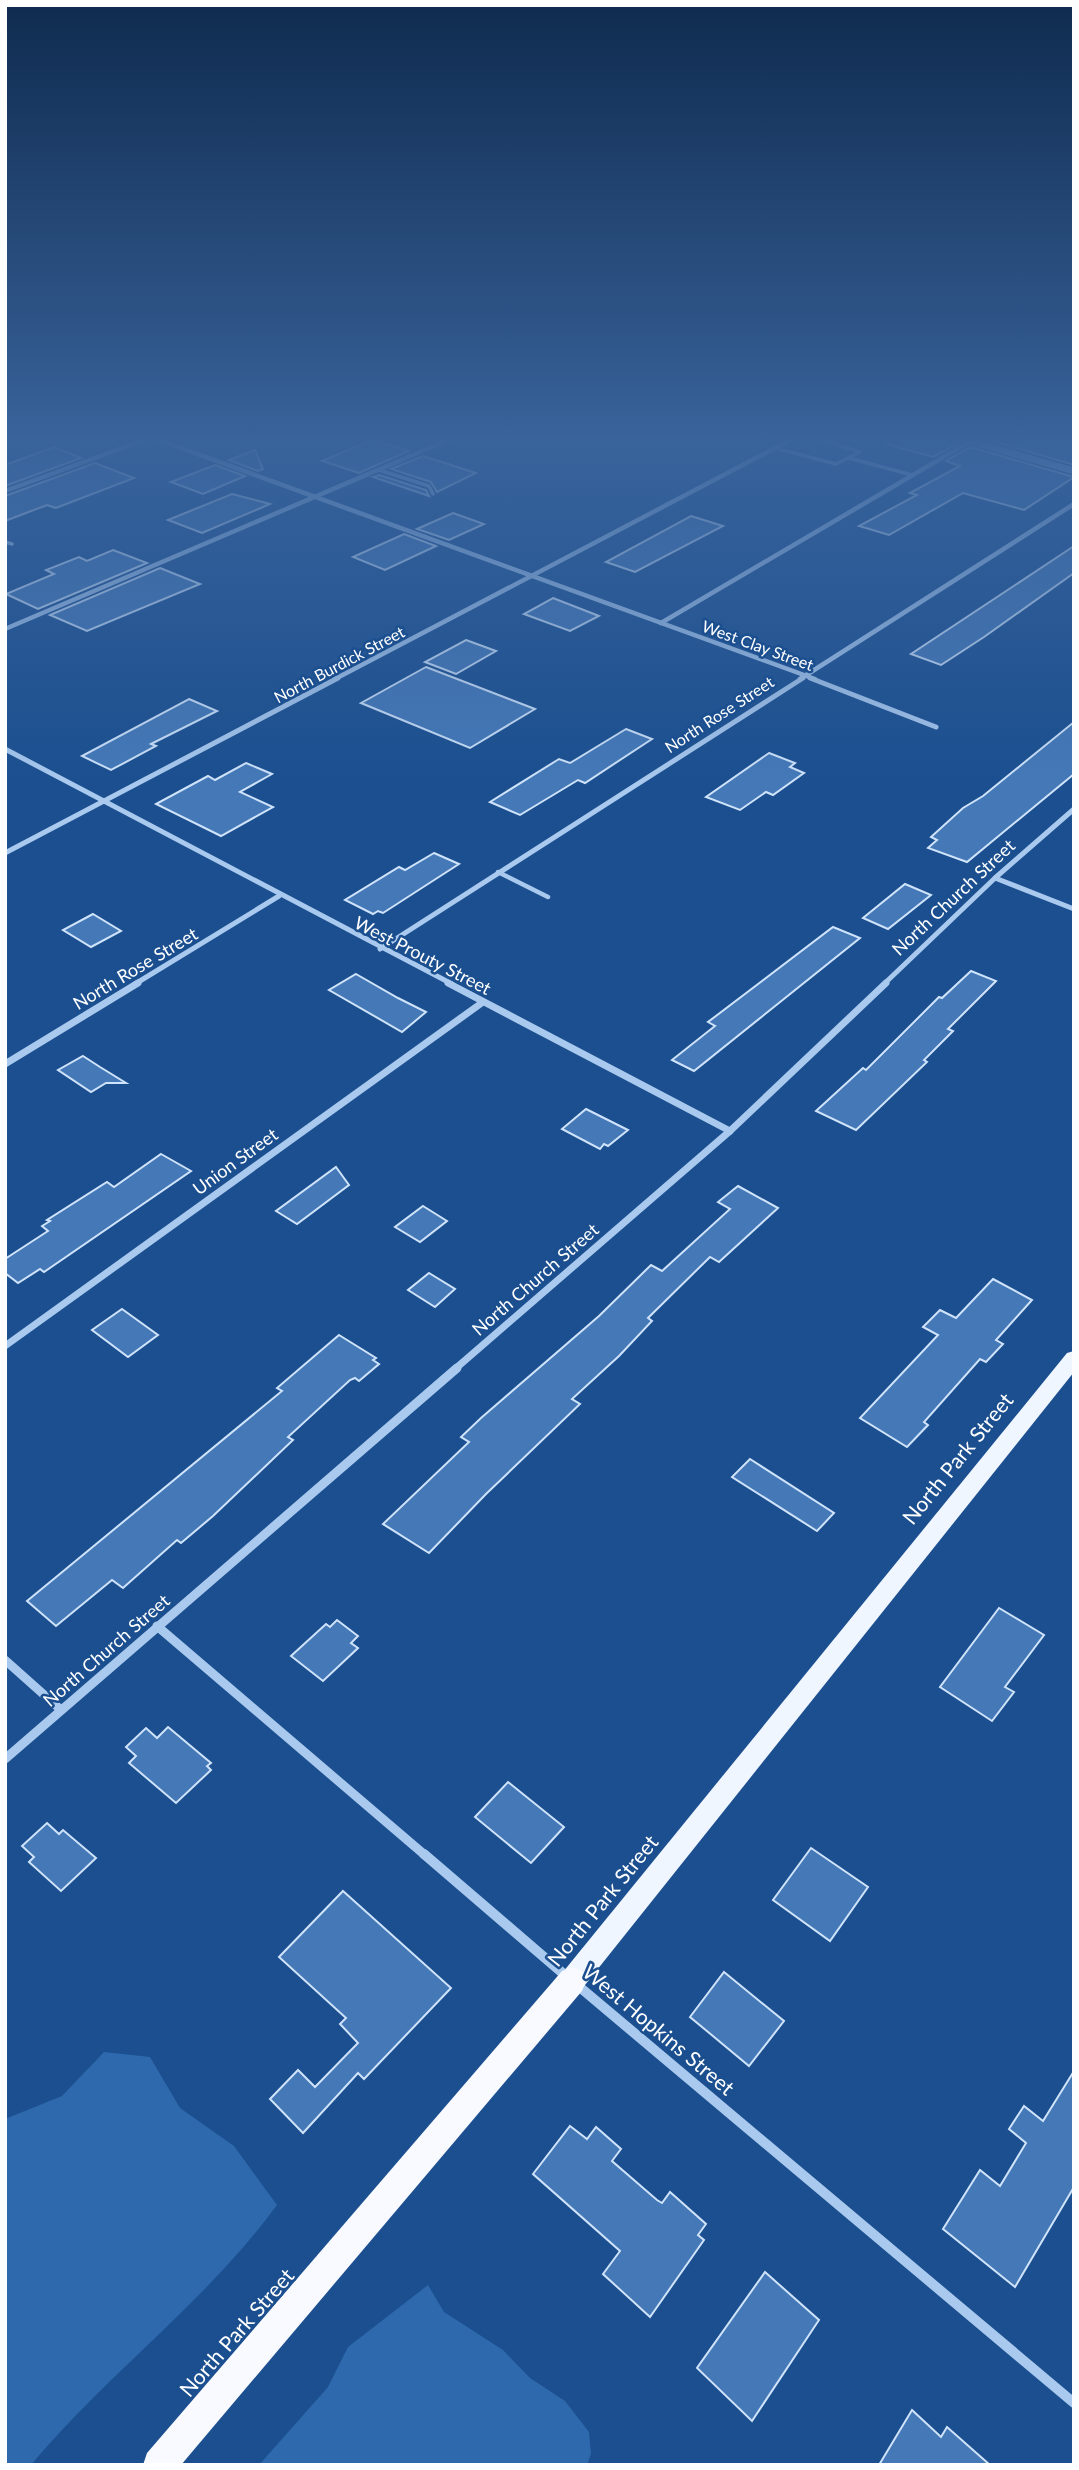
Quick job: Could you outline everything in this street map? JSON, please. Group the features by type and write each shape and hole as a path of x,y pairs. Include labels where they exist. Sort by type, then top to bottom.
{"highway":[{"name":"North Park Street","path":"159,2465 572,1981"}],"main road":[{"name":"North Park Street","path":"572,1981 1074,1357"}],"street":[{"path":"5,629 185,552"},
{"name":"West Clay Street","path":"466,552 806,676 936,727"},
{"name":"North Burdick Street","path":"5,853 576,552"},
{"path":"661,623 781,552"},
{"name":"North Rose Street","path":"380,948 999,552"},
{"name":"West Prouty Street","path":"5,749 279,896 730,1131"},
{"name":"North Church Street","path":"5,1759 730,1131 995,878 1074,809"},
{"path":"995,878 1074,909"},
{"name":"North Rose Street","path":"5,1064 279,896"},
{"name":"Union Street","path":"5,1346 483,1002"},
{"name":"West Hopkins Street","path":"158,1626 572,1981 1074,2403"},
{"path":"5,1660 60,1709"}],"lane":[{"path":"498,872 548,897"}],"shaded area":[{"path":"104,2052 150,2057 180,2108 234,2146 277,2205 219,2274 92,2399 31,2465 5,2465 5,2119 62,2096"},
{"path":"428,2285 444,2312 503,2350 530,2378 565,2401 589,2432 591,2454 587,2465 259,2465 328,2387 348,2347"}],"building":[{"path":"108,552 119,552 147,563 38,609 6,594 54,574 46,570 79,557 87,561"},
{"path":"363,552 423,552 385,570 353,557"},
{"path":"624,552 673,552 635,572 606,562"},
{"path":"1065,552 1074,552 1074,573 941,665 911,654"},
{"path":"160,568 200,584 87,631 50,615"},
{"path":"553,598 599,616 570,631 524,614"},
{"path":"466,640 496,651 456,674 425,662"},
{"path":"426,667 535,709 470,748 361,703"},
{"path":"189,699 217,711 151,744 156,746 111,770 82,756"},
{"path":"1074,722 1074,774 967,862 928,848 937,840 931,837 963,808 983,796"},
{"path":"626,729 652,739 585,783 578,780 520,815 490,802 559,759 570,763"},
{"path":"769,753 795,763 790,767 804,773 773,795 766,792 740,810 706,797"},
{"path":"246,763 272,774 240,792 273,807 221,836 156,804 208,776 215,780"},
{"path":"434,853 459,864 383,913 378,911 373,914 345,900 399,867 405,870"},
{"path":"905,884 931,895 888,929 863,918"},
{"path":"93,914 121,931 91,947 63,930"},
{"path":"833,927 860,938 694,1071 672,1060 715,1026 708,1022"},
{"path":"971,971 996,981 948,1029 953,1031 924,1060 927,1062 856,1130 816,1111 863,1068 866,1070 939,997 942,998"},
{"path":"356,974 426,1012 402,1032 329,990"},
{"path":"83,1056 126,1083 106,1083 91,1092 58,1070"},
{"path":"586,1109 628,1130 600,1149 562,1129"},
{"path":"161,1154 191,1171 44,1272 40,1269 18,1283 5,1273 5,1259 48,1231 42,1226 50,1221 47,1220 107,1182 114,1187"},
{"path":"336,1167 349,1185 297,1224 276,1211"},
{"path":"738,1186 778,1208 719,1262 710,1257 648,1318 652,1321 572,1399 580,1404 429,1553 383,1524 469,1442 461,1437 481,1418 599,1316 651,1265 662,1271 730,1209 718,1202"},
{"path":"423,1206 447,1221 420,1242 395,1227"},
{"path":"429,1273 455,1289 435,1307 408,1290"},
{"path":"993,1279 1032,1300 996,1340 1003,1344 986,1362 980,1359 924,1422 928,1425 907,1447 860,1418 938,1335 923,1327 940,1310 956,1318"},
{"path":"122,1309 158,1335 128,1357 92,1330"},
{"path":"339,1335 376,1358 373,1360 379,1364 359,1381 355,1378 350,1380 288,1437 293,1440 213,1516 181,1543 177,1540 123,1588 112,1580 56,1626 27,1601 282,1391 277,1388"},
{"path":"750,1459 834,1513 817,1531 732,1477"},
{"path":"999,1608 1044,1635 1005,1687 1014,1692 992,1721 940,1687"},
{"path":"337,1620 358,1636 351,1643 358,1648 323,1681 291,1656 326,1624 330,1627"},
{"path":"168,1727 211,1763 207,1766 211,1770 176,1803 129,1763 136,1756 126,1747 146,1728 157,1738"},
{"path":"508,1782 564,1827 531,1863 475,1817"},
{"path":"47,1823 59,1834 63,1830 96,1858 61,1891 29,1862 34,1857 22,1846"},
{"path":"811,1848 868,1887 830,1941 773,1900"},
{"path":"343,1891 451,1988 364,2079 358,2073 303,2133 270,2099 298,2070 315,2087 358,2043 340,2024 346,2018 279,1957"},
{"path":"724,1972 784,2021 749,2066 690,2017"},
{"path":"1074,2071 1074,2187 1015,2287 943,2229 980,2170 1000,2186 1026,2143 1009,2129 1024,2106 1043,2121"},
{"path":"570,2126 587,2139 596,2127 621,2149 612,2161 657,2200 662,2203 670,2192 706,2224 698,2235 704,2240 650,2317 603,2274 620,2251 533,2174"},
{"path":"765,2272 819,2320 752,2421 697,2368"},
{"path":"912,2410 941,2437 947,2427 990,2465 879,2465"}]}
